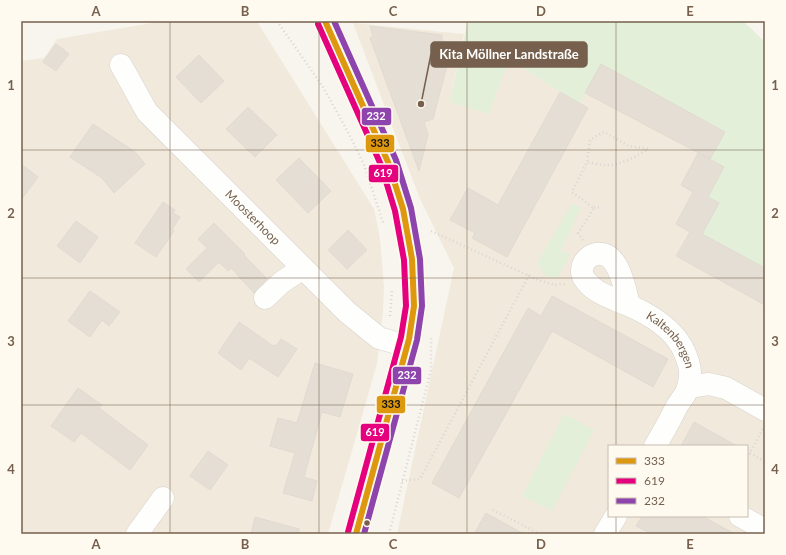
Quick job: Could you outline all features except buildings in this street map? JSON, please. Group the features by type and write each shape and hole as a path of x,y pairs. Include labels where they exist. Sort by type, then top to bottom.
{"street":[{"path":"326,21 388,162 403,209 412,259 414,306 397,344 356,534"},
{"name":"Moosterhoop","path":"120,66 147,112 348,312 379,338 397,344"},
{"name":"Kaltenbergen","path":"593,255 602,254 609,256 614,261 625,287 629,305"},
{"path":"586,282 582,276 582,267 586,258 593,255"},
{"path":"265,298 282,282 303,268"},
{"name":"Kaltenbergen","path":"586,282 596,290 610,298 629,305 670,330 687,357 690,372 688,387 656,445"},
{"name":"Kaltenbergen","path":"688,387 709,384 726,388 765,410"},
{"path":"137,534 163,498"},
{"path":"606,534 615,517"},
{"path":"742,517 765,530"}],"path":[{"path":"277,21 323,87 350,136 364,165 385,228"},
{"path":"587,162 606,166 616,164 648,149 629,146 604,132 590,140 587,162 572,192 594,208"},
{"path":"593,255 578,233 594,208 599,207"},
{"path":"431,231 538,280 555,286 586,282"},
{"path":"402,481 420,479 529,275"},
{"path":"392,288 390,319 397,344"},
{"path":"748,456 765,425"},
{"path":"750,453 765,462"},
{"path":"493,510 540,534"}],"shaded area":[{"path":"164,21 255,21 258,23 374,209 380,238 384,287 377,364 328,534 21,534 21,61 44,58 57,39"},
{"path":"353,23 464,34 449,102 509,59 580,103 595,38 765,132 765,534 397,534 454,268 420,199"}],"green space":[{"path":"468,21 743,21 765,42 765,268 701,234 719,203 706,196 713,188 724,167 708,159 713,150 601,64 580,103 509,59 489,114 449,102"},
{"path":"572,203 581,208 561,251 570,254 558,277 547,277 537,263"},
{"path":"564,414 594,430 552,511 522,496"}],"transit line":[{"name":"333","path":"325,21 388,162 403,209 412,259 414,306 409,339 356,534"},
{"name":"232","path":"334,21 396,160 411,208 420,259 422,306 417,340 364,534"},
{"name":"619","path":"318,24 381,165 395,211 404,260 406,306 401,337 348,532"}],"place":[{"name":"Kita Möllner Landstraße","path":"421,104"}]}
